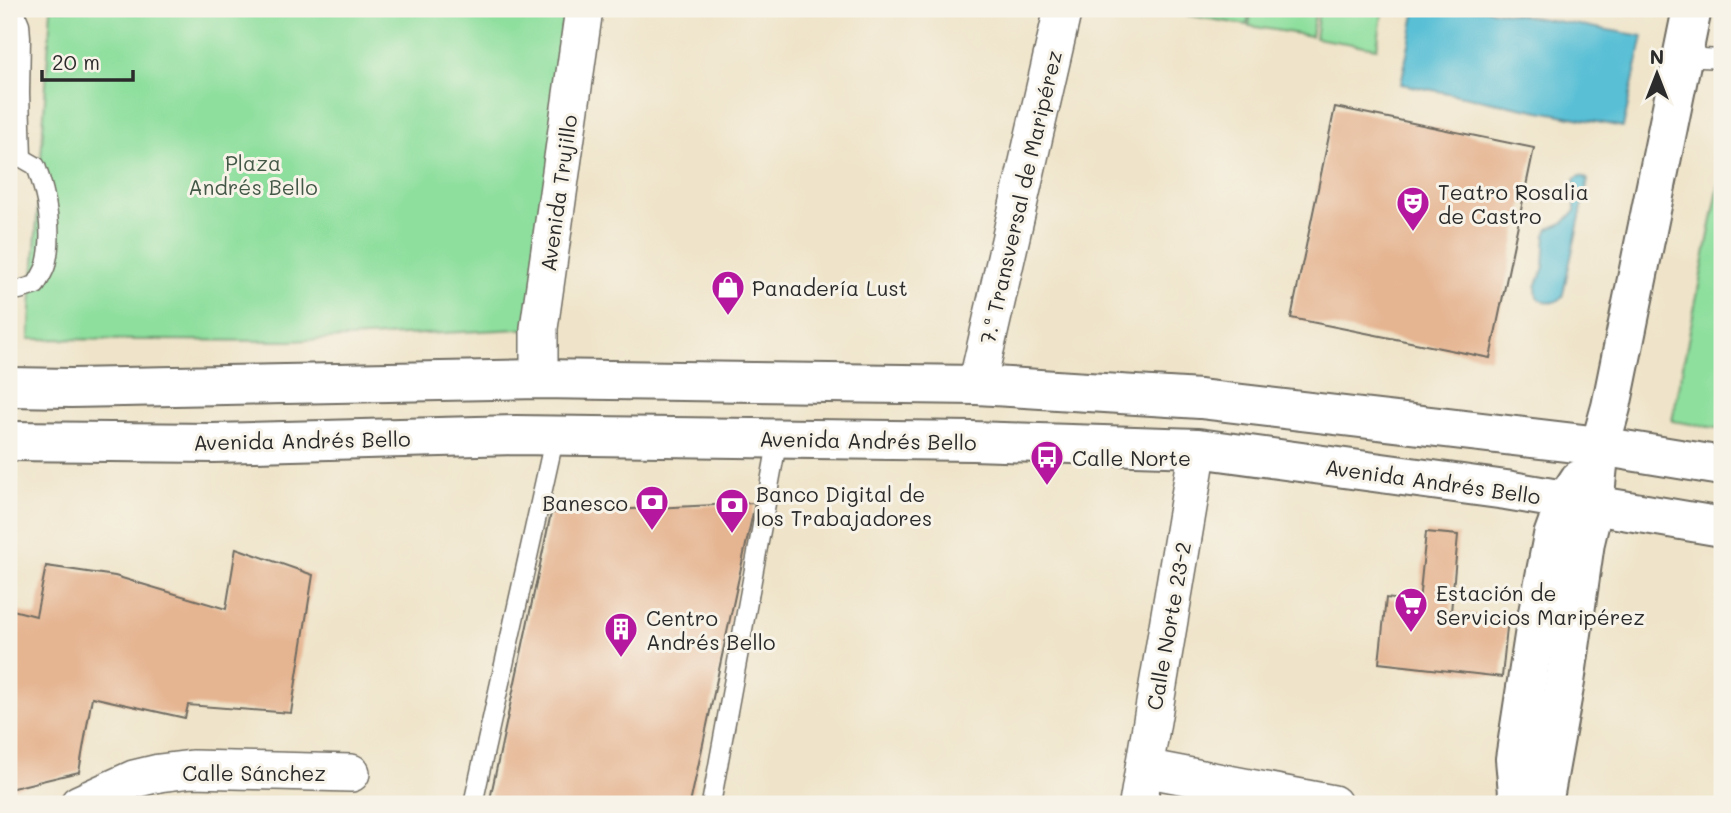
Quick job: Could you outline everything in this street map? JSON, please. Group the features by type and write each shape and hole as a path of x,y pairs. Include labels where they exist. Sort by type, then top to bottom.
{"street":[{"name":"Avenida Trujillo","path":"539,379 539,328 584,9"},
{"name":"7.ª Transversal de Maripérez","path":"977,385 1063,9"},
{"path":"1519,804 1515,759 1549,553 1553,536 1580,502 1611,407 1692,9"},
{"path":"9,387 539,379 977,385 1200,399 1600,446 1722,466"},
{"name":"Avenida Andrés Bello","path":"9,441 213,443 555,435 972,441 1198,448 1506,490 1722,527"},
{"name":"Calle Norte 23-2","path":"1138,804 1198,448"},
{"path":"1542,804 1565,682 1585,542 1580,502"},
{"path":"1144,768 1333,804"},
{"name":"Calle Sánchez","path":"79,804 134,779 192,769 351,773"}],"lane":[{"path":"9,9 15,12 20,24 20,93 15,157 36,166 48,206 49,240 46,266 36,285 9,290"},
{"path":"1682,57 1722,59"},
{"path":"473,804 555,435"},
{"path":"711,804 778,438"}],"green space":[{"name":"Plaza Andrés Bello","path":"51,9 584,9 539,328 289,341 29,339"},
{"path":"1186,9 1250,9 1247,25 1185,15"},
{"path":"1252,9 1316,9 1311,36 1249,26"},
{"path":"1319,9 1383,9 1377,48 1315,38"},
{"path":"1722,169 1722,429 1672,421"}],"water":[{"path":"1416,9 1486,9 1643,36 1623,127 1401,84"},
{"path":"1579,176 1588,180 1562,298 1546,302 1537,298 1536,287 1544,267 1546,233 1548,229 1565,222 1575,211 1573,189 1575,179"}],"building":[{"name":"Teatro Rosalia de Castro","path":"1335,107 1534,148 1490,358 1291,318"},
{"name":"Centro Andrés Bello","path":"755,503 690,804 489,804 551,513"},
{"path":"1426,532 1458,535 1451,612 1508,618 1502,677 1379,663 1386,598 1419,602"},
{"path":"236,548 313,575 291,713 188,705 185,718 92,697 79,772 9,789 9,742 14,715 9,714 9,609 36,616 46,566 115,576 226,609"}],"place":[{"name":"Teatro Rosalia de Castro","path":"1413,233"},
{"name":"Panadería Lust","path":"728,317"},
{"name":"Calle Norte","path":"1047,487"},
{"name":"Banesco","path":"652,532"},
{"name":"Banco Digital de los Trabajadores","path":"732,535"},
{"name":"Estación de Servicios Maripérez","path":"1411,634"},
{"name":"Centro Andrés Bello","path":"621,659"}]}
